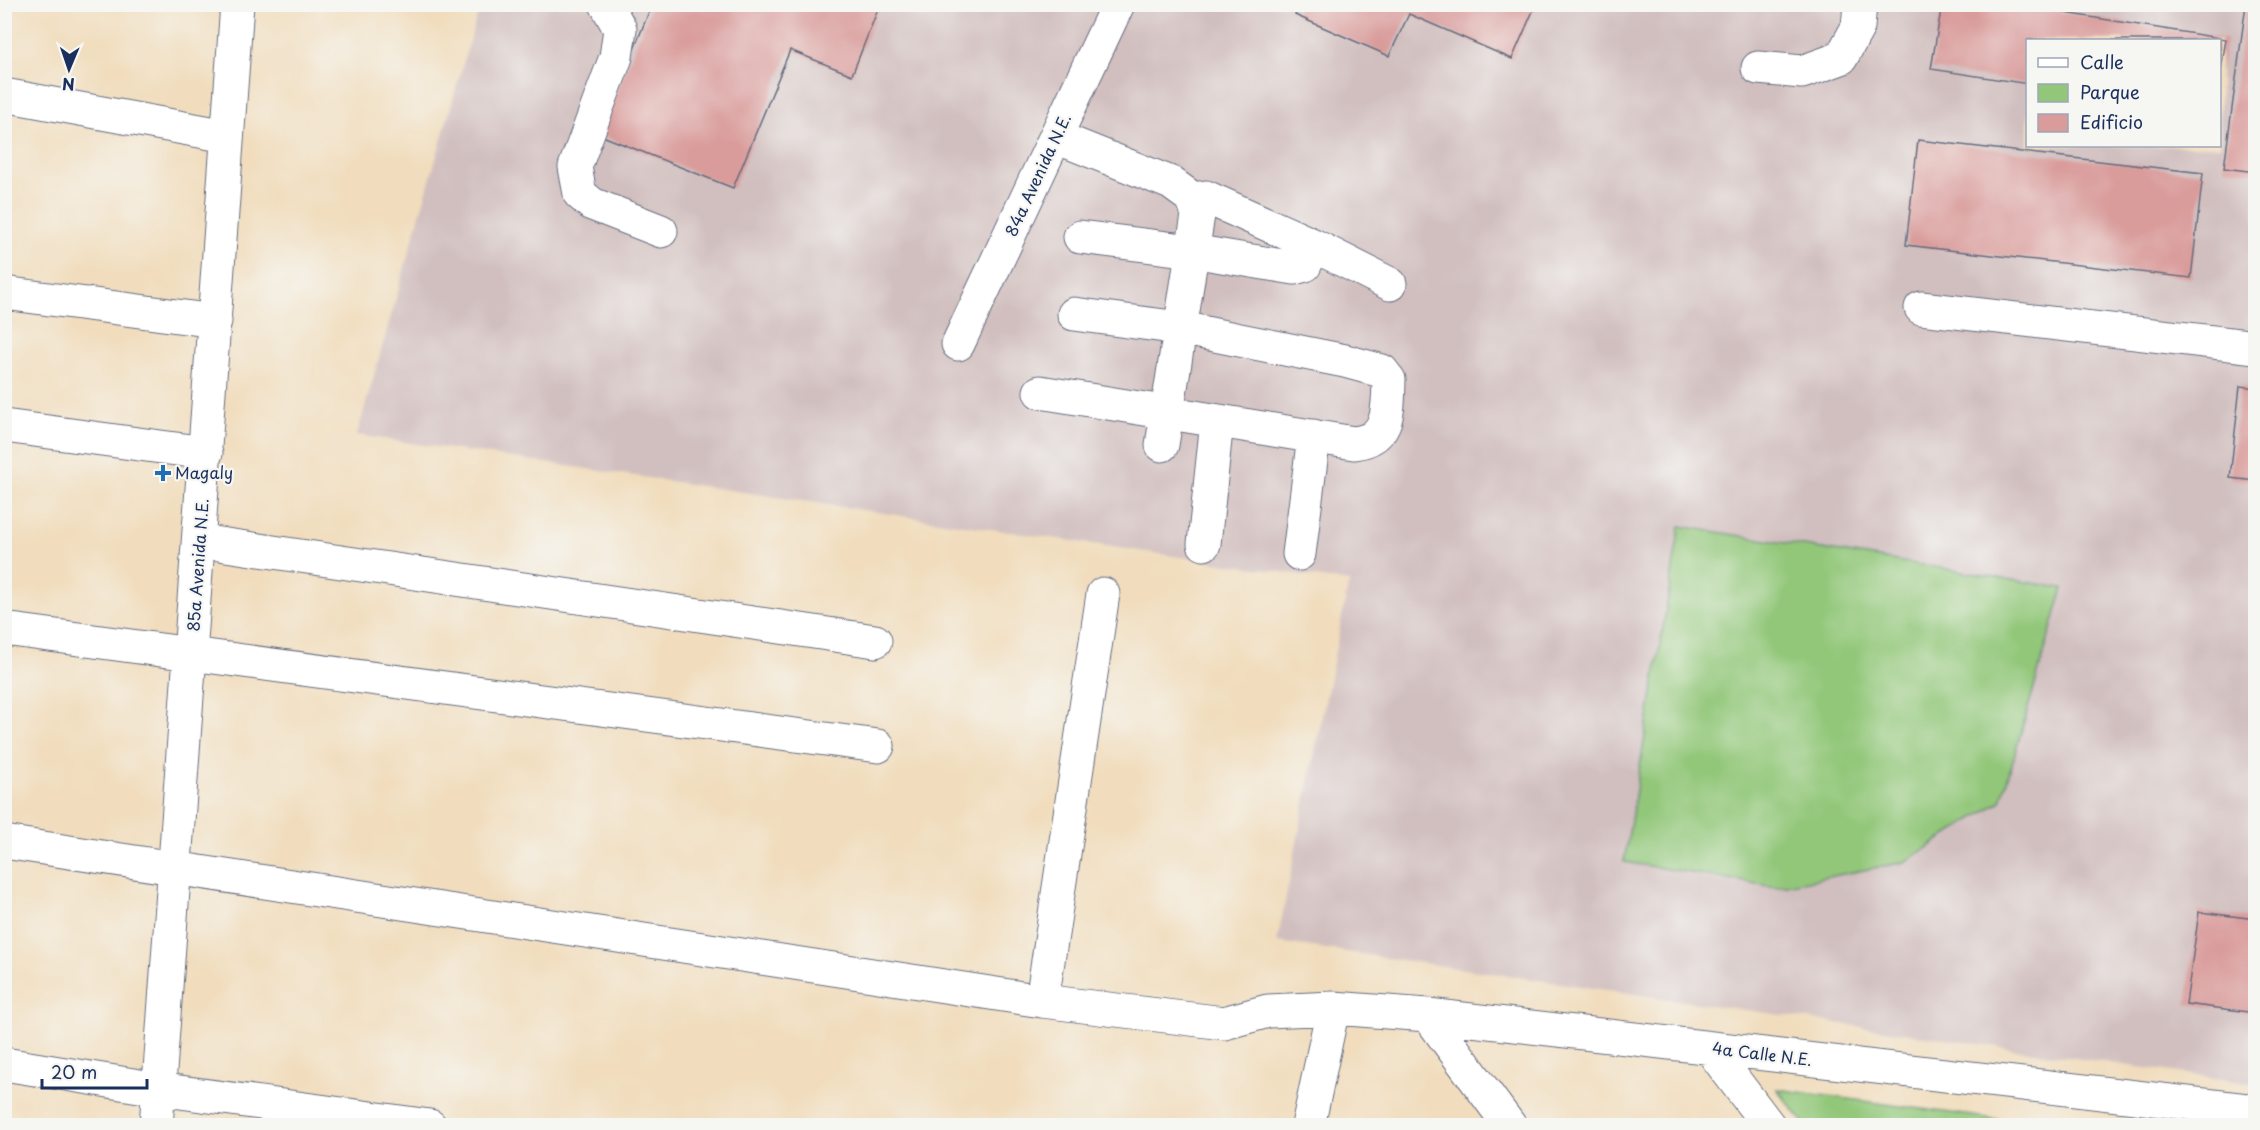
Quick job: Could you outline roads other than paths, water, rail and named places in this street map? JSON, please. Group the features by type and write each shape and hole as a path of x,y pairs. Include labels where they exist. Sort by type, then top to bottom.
{"street":[{"name":"85a Avenida N.E.","path":"156,1125 237,4"},
{"path":"606,4 620,29 616,57 575,167 580,194 592,204 661,231"},
{"name":"84a Avenida N.E.","path":"958,344 1118,4"},
{"path":"1758,68 1803,72 1841,58 1858,27 1860,4"},
{"path":"4,95 227,136"},
{"path":"1056,137 1171,183 1193,199 1198,215 1162,445"},
{"path":"1193,199 1206,197 1313,245 1390,284"},
{"path":"1080,237 1192,251 1294,268 1305,265 1313,245"},
{"path":"4,293 215,321"},
{"path":"1921,308 2256,347"},
{"path":"1040,392 1354,442 1371,441 1383,429 1389,396 1389,380 1382,371 1346,360 1180,328 1074,314"},
{"path":"1203,544 1217,421"},
{"path":"4,426 206,453"},
{"path":"1299,554 1314,436"},
{"path":"200,541 875,641"},
{"path":"1042,1001 1103,594"},
{"path":"4,629 878,747"},
{"name":"4a Calle N.E.","path":"4,842 1042,1001 1224,1023 1268,1011 1333,1008 1428,1015 2256,1111"},
{"path":"1308,1125 1333,1008"},
{"path":"1428,1015 1510,1125"},
{"path":"1710,1048 1769,1125"},
{"path":"4,1064 158,1089 430,1125"}],"place":[{"name":"Magaly","path":"163,473"}]}
